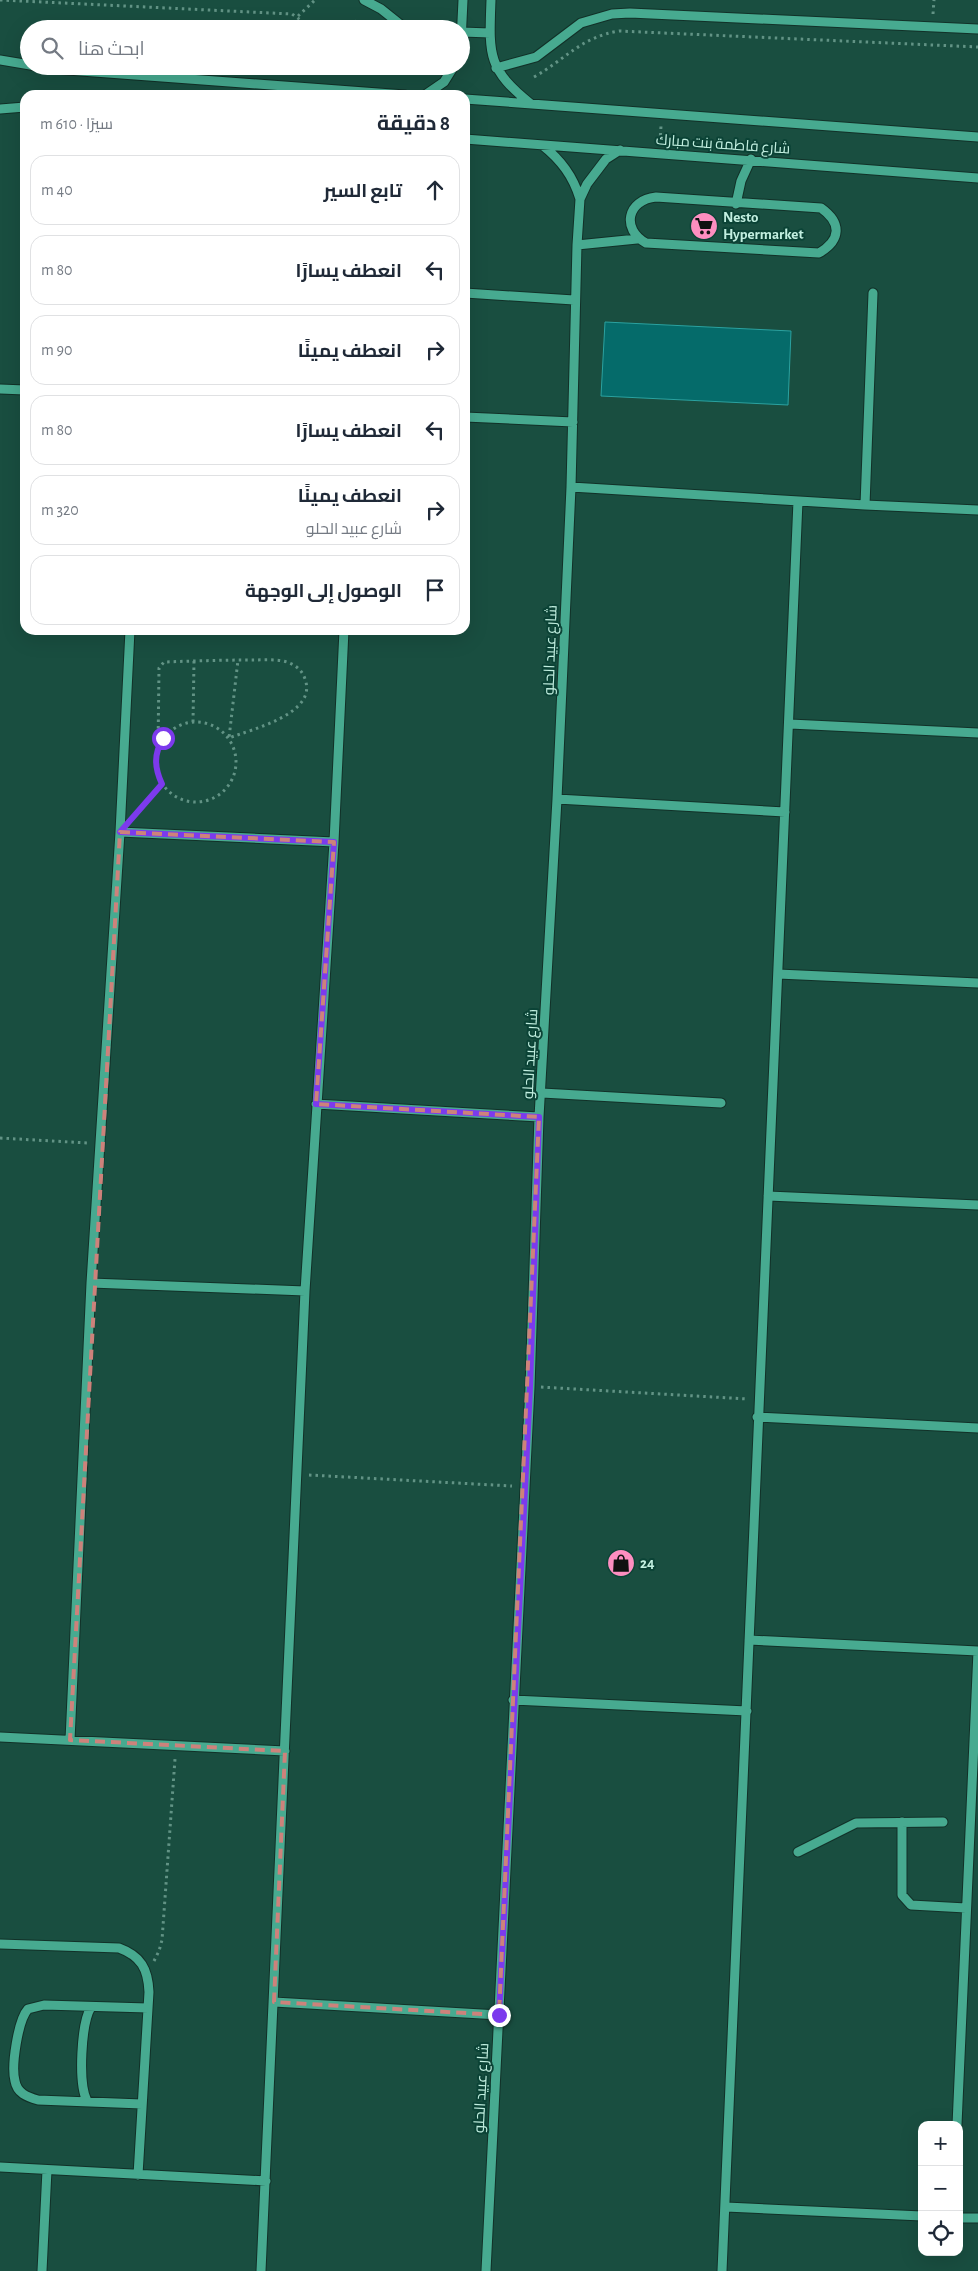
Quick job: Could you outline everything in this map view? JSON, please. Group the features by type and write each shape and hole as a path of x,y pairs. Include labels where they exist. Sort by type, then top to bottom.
{"street":[{"path":"364,0 394,20"},
{"path":"462,20 463,0"},
{"path":"491,0 491,51 496,68 510,87 532,104"},
{"path":"496,68 536,57 581,23 612,14 630,13 978,29"},
{"path":"470,32 490,33"},
{"path":"0,60 20,63"},
{"path":"135,75 338,90"},
{"path":"432,90 444,82 448,75"},
{"name":"شارع فاطمة بنت مبارك","path":"470,100 978,137"},
{"path":"0,109 20,107"},
{"name":"شارع فاطمة بنت مبارك","path":"470,139 659,152 978,178"},
{"name":"شارع عبيد الحلو","path":"486,2271 530,1387 539,1117 542,1093 558,799 571,487 574,300 580,199 573,180 562,163 542,145"},
{"name":"شارع عبيد الحلو","path":"580,199 595,171 620,150"},
{"path":"736,204 741,181 751,160"},
{"path":"646,198 736,204 821,208 830,215 836,225 835,237 829,247 819,253 807,254 655,245 646,244 637,239 630,221 632,211 637,203 646,198"},
{"path":"577,244 637,239"},
{"path":"470,293 574,300"},
{"path":"865,506 873,293"},
{"path":"0,389 20,390"},
{"path":"470,417 573,422"},
{"path":"571,487 865,506 978,510"},
{"path":"722,2271 747,1711 757,1417 790,724 798,501"},
{"path":"70,1740 91,1282 120,832 130,635"},
{"path":"262,2271 306,1291 316,1104 334,842 344,635"},
{"path":"790,724 978,732"},
{"path":"558,799 785,812"},
{"path":"120,832 334,842"},
{"path":"778,974 978,983"},
{"path":"542,1093 722,1103"},
{"path":"316,1104 539,1117"},
{"path":"768,1196 978,1205"},
{"path":"91,1282 306,1291"},
{"path":"757,1417 978,1428"},
{"path":"749,1640 978,1651 957,2121"},
{"path":"513,1700 747,1711"},
{"path":"0,1737 285,1751"},
{"path":"902,1822 901,1888 906,1901 912,1905 966,1908"},
{"path":"798,1852 849,1825 943,1822"},
{"path":"0,1944 119,1948 130,1952 139,1959 146,1969 148,2008 138,2175"},
{"path":"274,2002 499,2015"},
{"path":"142,2104 27,2098 19,2091 14,2081 14,2071 20,2024 22,2016 28,2009 44,2005 148,2008"},
{"path":"87,2101 82,2083 85,2026 92,2007"},
{"path":"0,2167 266,2182"},
{"path":"42,2271 47,2170"},
{"path":"726,2206 918,2216"},
{"path":"963,2218 978,2218"}],"path":[{"path":"0,0 292,14 302,20"},
{"path":"298,16 315,0"},
{"path":"534,77 582,43 606,33 619,32 978,47"},
{"path":"659,152 661,114"},
{"path":"193,722 194,660"},
{"path":"229,738 238,660"},
{"path":"158,748 172,730 193,722 206,723 219,728 229,738 235,753 236,769 233,780 219,796 199,803 178,799 162,784 156,767 158,748 158,668 164,662 281,660 292,663 301,670 306,680 307,692 303,703 295,711 229,738"},
{"path":"120,832 162,784"},
{"path":"0,1138 100,1144"},
{"path":"530,1387 758,1399"},
{"path":"298,1474 524,1487"},
{"path":"146,1969 157,1956 162,1940 176,1746"}],"highlighted area":[{"path":"120,832 334,842 316,1104 539,1117 499,2015 274,2002 285,1751 70,1740"}],"building":[{"path":"605,322 791,331 788,405 601,396"}],"place":[{"name":"Nesto Hypermarket","path":"704,226"},
{"name":"24","path":"621,1563"}],"route":[{"path":"163,738 155,760 157,773 162,784 120,832 334,842 316,1104 539,1117 530,1387 514,1679 499,2015"}]}
